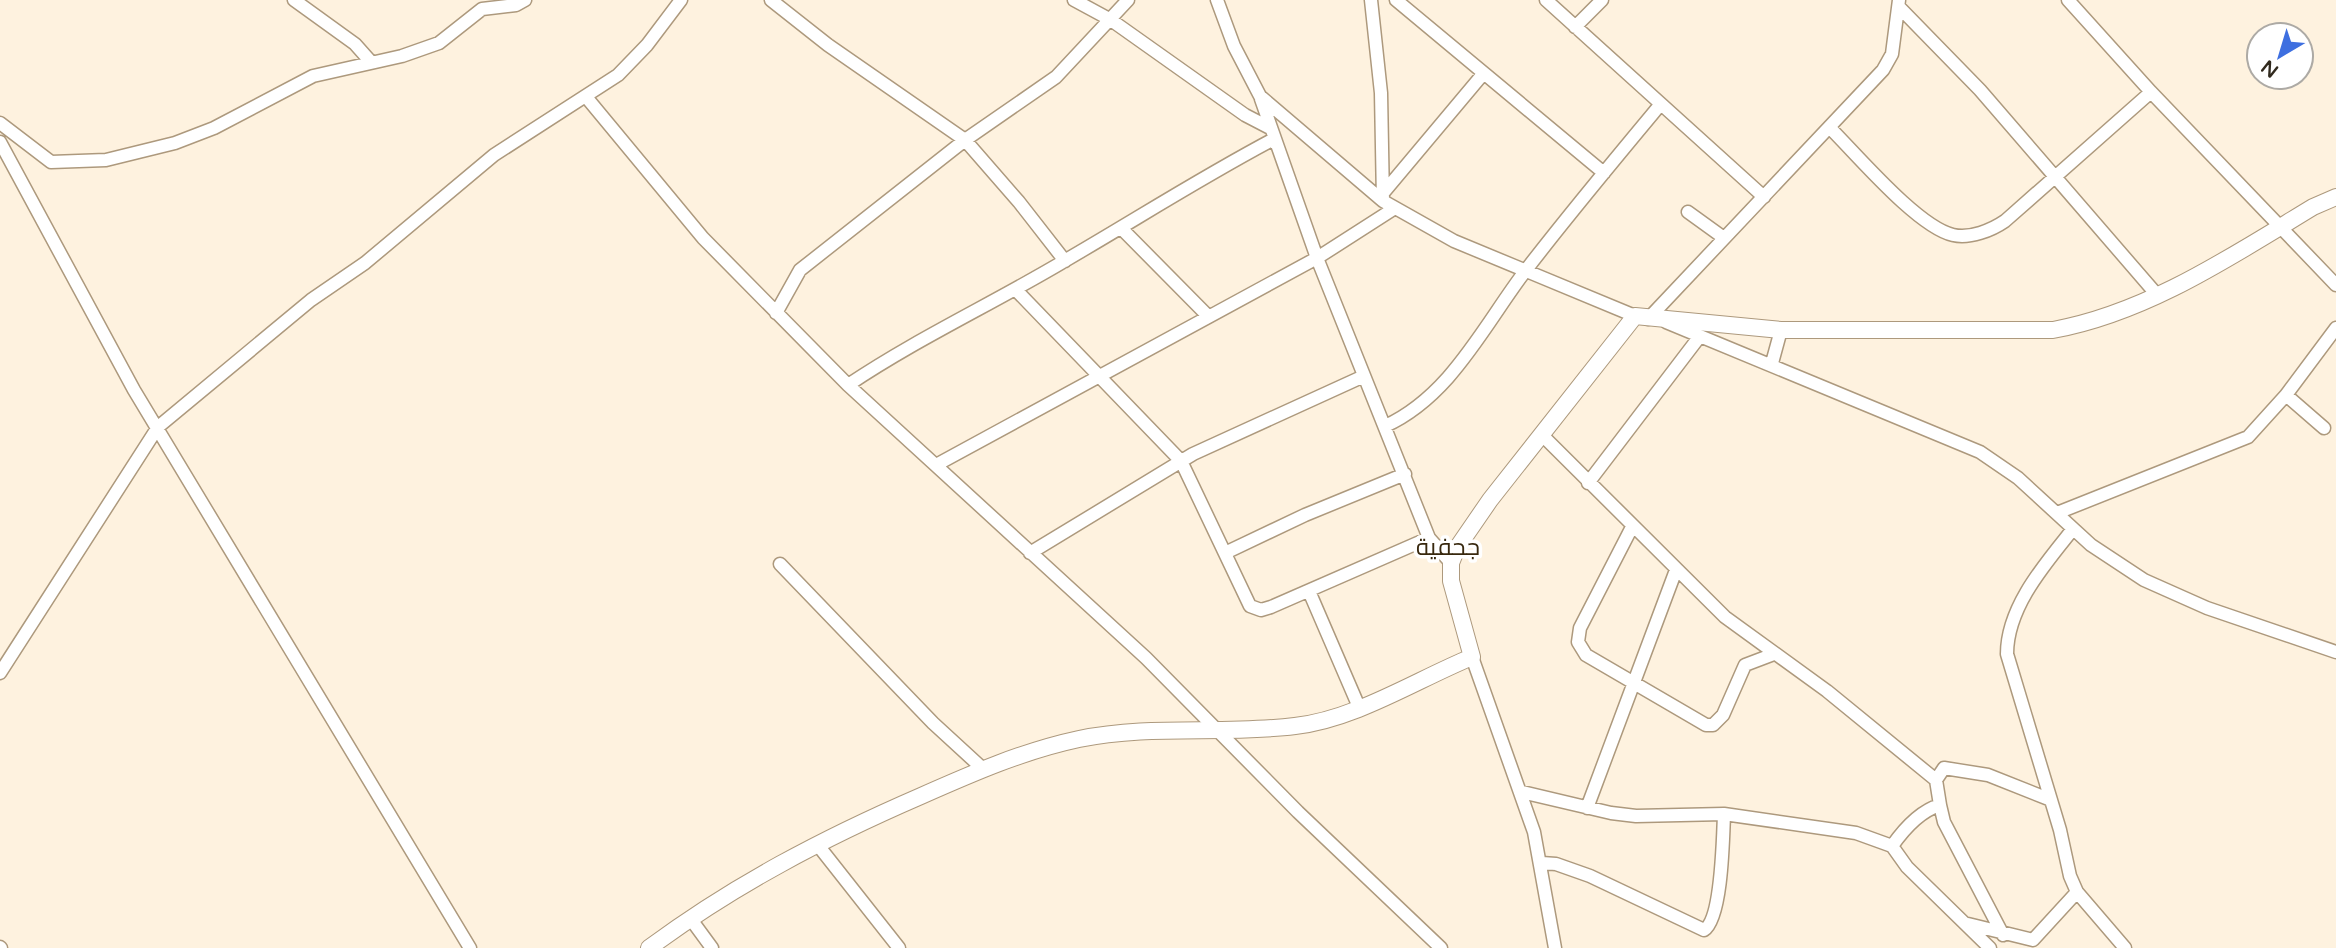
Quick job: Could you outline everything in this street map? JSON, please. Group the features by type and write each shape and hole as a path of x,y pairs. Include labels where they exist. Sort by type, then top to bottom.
{"main road":[{"path":"649,948 744,883 817,844 982,768 1040,748 1106,734 1137,730 1297,726 1359,707 1472,657 1456,605 1451,563 1466,534 1541,434 1641,318 1781,330 2037,332 2090,323 2158,296 2336,197"}],"street":[{"path":"0,123 51,162 106,160 175,143 214,128 313,76 402,56 439,43 479,5 516,5 525,0"},
{"path":"0,673 158,427 311,300 365,263 494,155 587,98 618,75 647,45 681,0"},
{"path":"771,0 828,45 965,140 1019,202 1065,261"},
{"path":"1074,0 1111,20 1272,134"},
{"path":"776,313 800,270 965,140 1056,77 1128,0"},
{"path":"1217,0 1234,46 1260,96 1317,258 1429,538 1451,563"},
{"path":"1371,0 1381,93 1383,197"},
{"path":"1396,0 1604,173"},
{"path":"1546,0 1764,197"},
{"path":"1575,27 1602,0"},
{"path":"2068,0 2151,92 2336,285"},
{"path":"299,1 355,44 371,62"},
{"path":"1260,96 1395,208 1454,241 1641,318 1831,129 1889,61 1900,4"},
{"path":"1900,4 1980,90 2158,296"},
{"path":"1383,197 1483,74"},
{"path":"1831,129 1923,219 1951,235 1993,229 2151,92"},
{"path":"587,98 703,238 848,385 1219,730 1298,812 1441,948"},
{"path":"1385,426 1404,417 1432,396 1486,328 1524,272 1660,105"},
{"path":"848,385 943,327 1121,228 1272,134"},
{"path":"0,142 129,380 320,703 470,948"},
{"path":"936,465 1317,258 1395,208"},
{"path":"1688,212 1724,238"},
{"path":"1121,228 1208,316"},
{"path":"1015,289 1181,461 1251,606 1255,609 1271,607 1309,592 1429,538"},
{"path":"1666,321 1980,452 2018,478 2073,529 2120,566 2160,588 2207,608 2336,652"},
{"path":"2057,513 2248,437 2286,395 2336,328"},
{"path":"1772,363 1781,330"},
{"path":"1588,483 1700,337"},
{"path":"1030,553 1181,461 1364,376"},
{"path":"2286,395 2324,428"},
{"path":"1541,434 1735,626 1827,691 1936,780"},
{"path":"1225,553 1305,515 1405,474"},
{"path":"1632,527 1580,628 1578,642 1586,655 1706,725 1713,725 1723,715 1745,665 1774,654"},
{"path":"2073,529 2034,582 2012,624 2007,644 2014,686 2077,892 2120,943 2105,948"},
{"path":"780,564 933,723 982,768"},
{"path":"1587,808 1676,570"},
{"path":"1309,592 1359,707"},
{"path":"1472,657 1522,792 1542,863 1555,948"},
{"path":"2003,935 1944,822 1936,780 1941,770 1949,767 1987,775 2051,800"},
{"path":"1522,792 1587,808 1636,816 1724,814 1856,833 1892,846 1907,867 1968,924 1985,946"},
{"path":"1892,846 1903,830 1928,809 1940,805"},
{"path":"1542,863 1556,864 1590,876 1704,930 1711,924 1720,875 1724,814"},
{"path":"817,844 899,948"},
{"path":"1968,924 2003,935 2033,940 2077,892"},
{"path":"690,918 712,948"}],"district":[{"name":"جحفية","path":"1448,547"}]}
